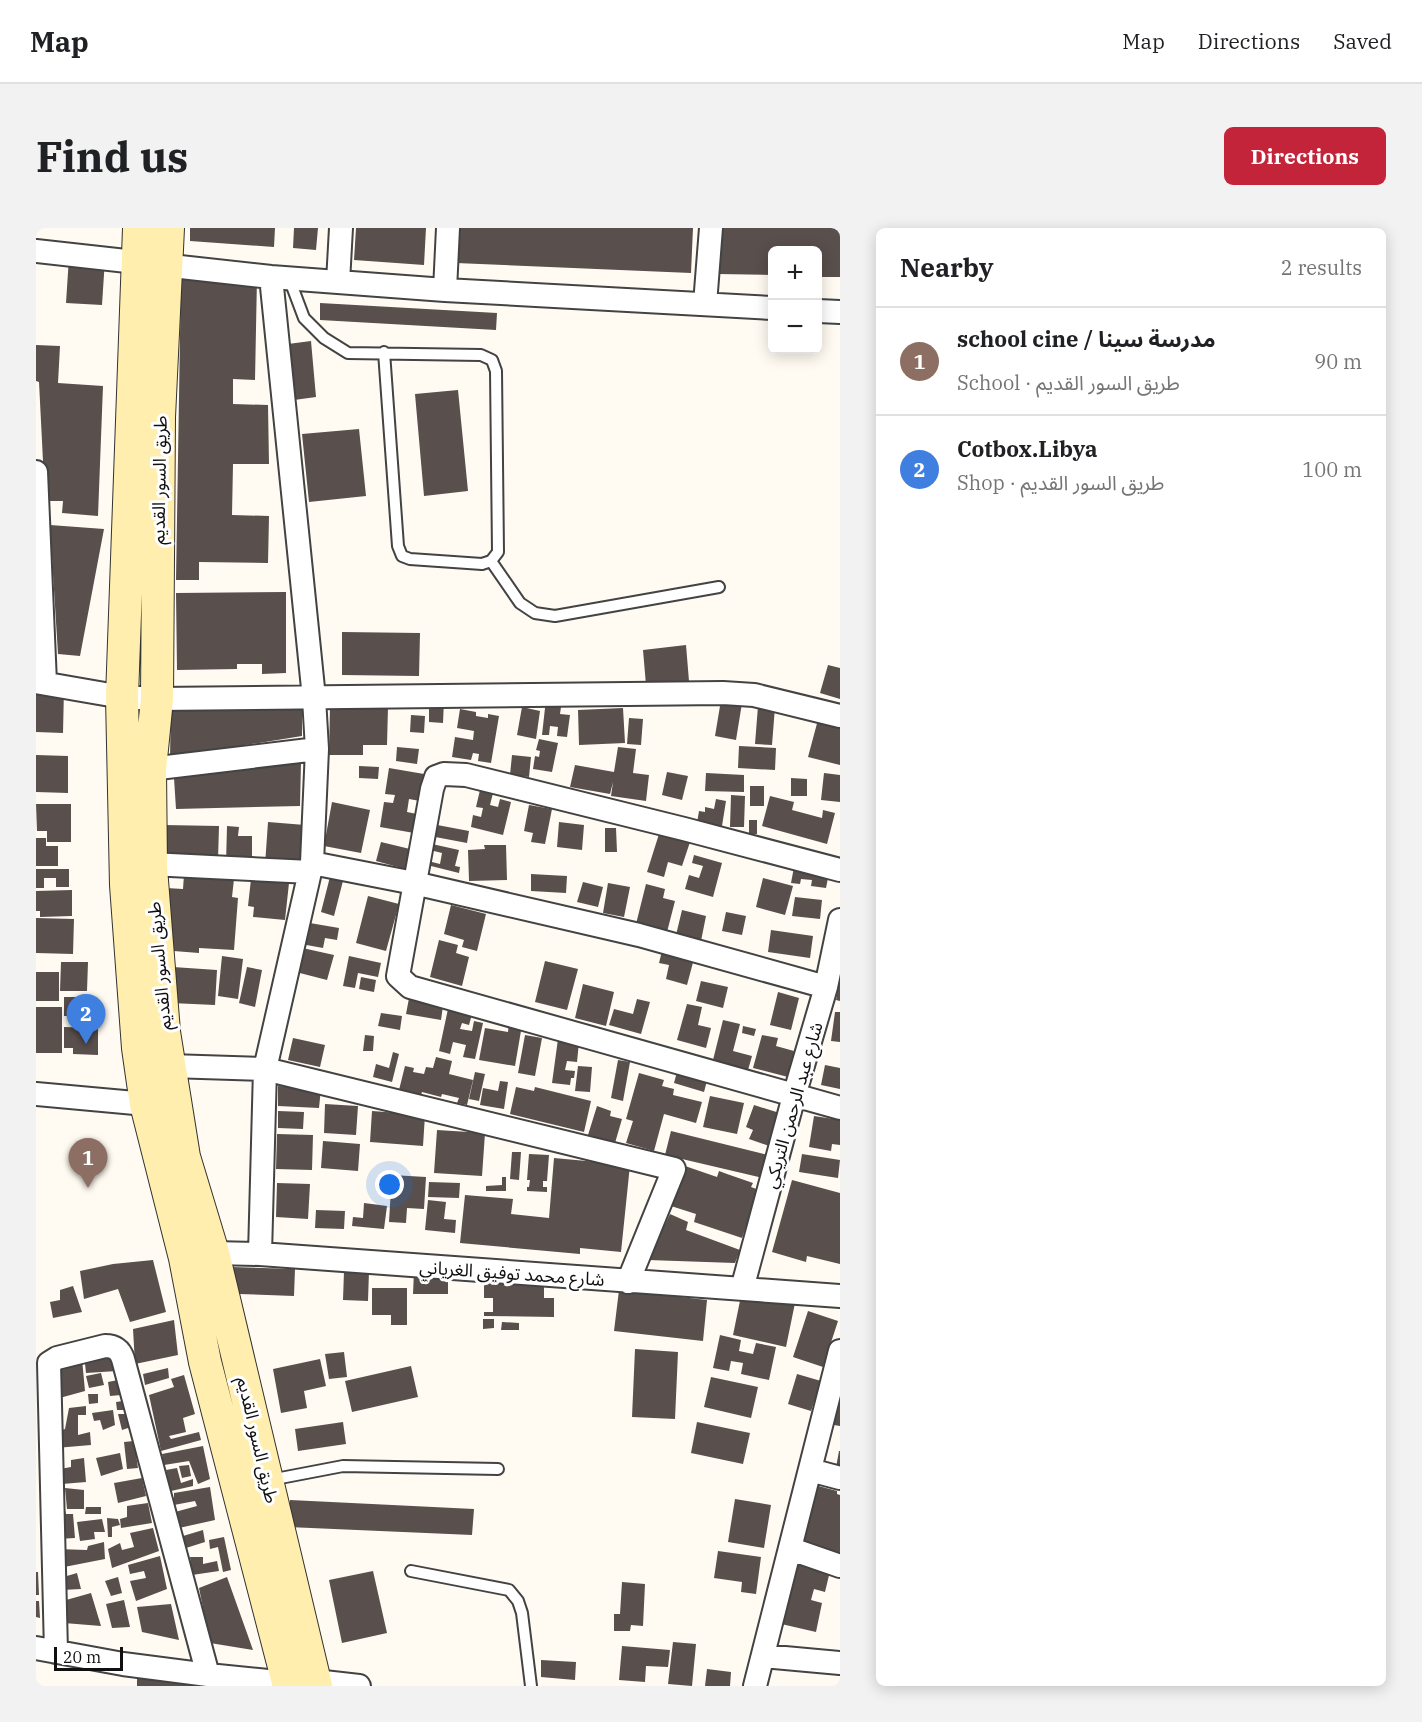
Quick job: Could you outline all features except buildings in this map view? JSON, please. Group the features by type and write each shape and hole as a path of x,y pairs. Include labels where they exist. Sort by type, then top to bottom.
{"main road":[{"name":"طريق السور القديم","path":"139,228 151,263 159,417 157,699 150,769 150,864 164,1032 199,1256 205,1362 302,1684"},
{"name":"طريق السور القديم","path":"168,228 151,263 122,697 126,885 138,1047 146,1104 199,1256 267,1481 302,1684"}],"street":[{"path":"338,282 341,228"},
{"path":"445,290 448,228"},
{"path":"705,304 711,228"},
{"path":"36,251 280,278 445,290 768,308"},
{"path":"260,1254 265,1069 311,868 317,748 280,278"},
{"path":"822,311 840,312"},
{"path":"36,472 41,683 122,697 157,699 723,693 754,695 840,716"},
{"path":"150,769 317,748"},
{"path":"840,870 466,775 444,774 436,777 432,789 398,976 410,987 840,1108"},
{"path":"150,864 311,868 414,883 639,935 826,987"},
{"name":"شارع عبد الرحمن التريكي","path":"742,1289 826,987 840,921"},
{"path":"170,1066 265,1069 675,1169 628,1282"},
{"path":"36,1094 146,1104"},
{"name":"شارع محمد توفيق الغرياني","path":"199,1256 260,1254 840,1296"},
{"path":"208,1675 123,1359 113,1346 57,1358 50,1363 46,1650 124,1675 208,1675 302,1684 359,1686"},
{"path":"755,1686 810,1470 837,1379 840,1351"},
{"path":"810,1470 840,1478"},
{"path":"791,1549 840,1566"},
{"path":"763,1656 840,1663"}],"lane":[{"path":"280,278 304,318 324,338 348,353 384,352 481,355 492,360 496,371 498,552 491,561 482,564 410,559 402,556 398,546 384,352"},
{"path":"491,561 520,603 535,613 555,616 719,587"},
{"path":"267,1481 344,1466 498,1469"},
{"path":"411,1571 509,1590 518,1601 522,1613 531,1686"}],"place":[{"name":"Cotbox.Libya","path":"86,1044"},
{"name":"school cine / مدرسة سينا","path":"88,1188"}]}
